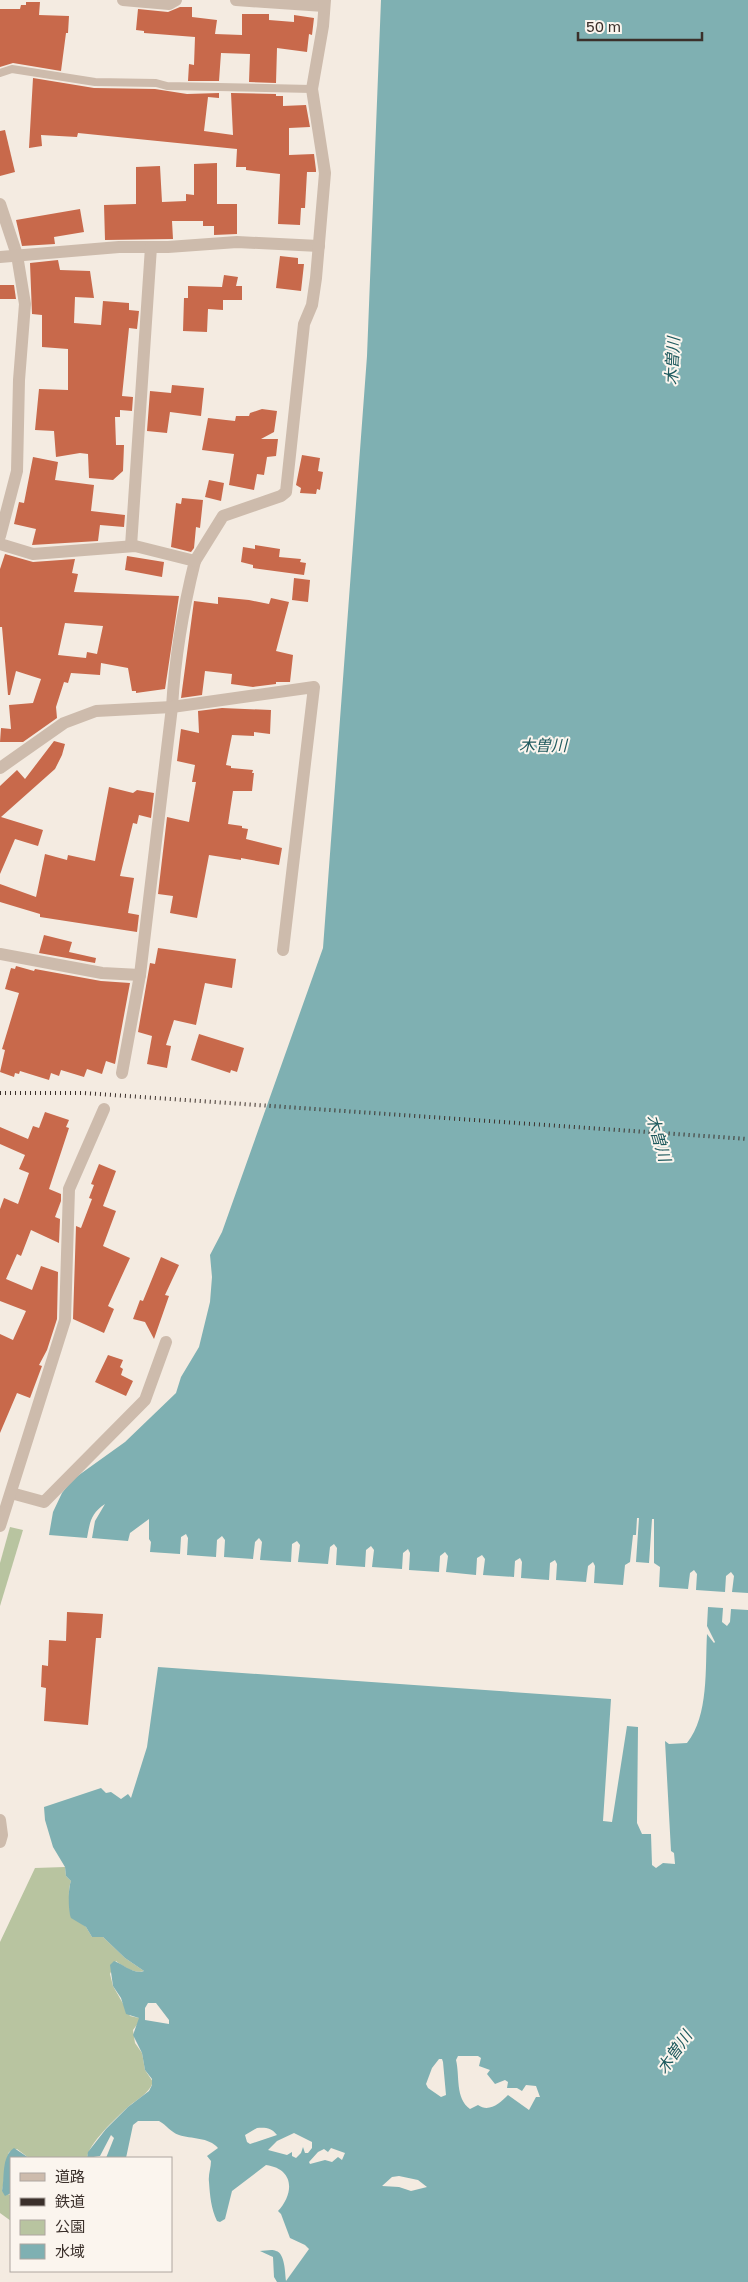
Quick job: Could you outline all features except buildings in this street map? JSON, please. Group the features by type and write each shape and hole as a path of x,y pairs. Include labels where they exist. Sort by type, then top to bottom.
{"street":[{"path":"124,0 169,4 176,0"},
{"path":"122,1073 140,975 172,707 174,668 185,601 195,560 223,516 281,496 286,492 304,324 312,305 319,246 325,173 312,88 324,3 236,0"},
{"path":"0,204 17,255 25,304 19,380 17,471 0,536"},
{"path":"0,257 237,242 319,246"},
{"path":"131,546 151,247"},
{"path":"0,544 33,554 131,546 195,560"},
{"path":"0,768 64,723 96,711 172,707 314,688 283,950"},
{"path":"0,954 102,973 140,975"},
{"path":"0,1526 65,1320 69,1189 104,1109"},
{"path":"11,1494 44,1502 145,1400 166,1342"},
{"path":"0,1820 2,1835 0,1842"}],"lane":[{"path":"0,73 12,69 95,82 167,86 312,88"}],"green space":[{"path":"10,1527 23,1530 0,1606 0,1563"},
{"path":"65,1867 66,1876 71,1881 69,1893 70,1914 86,1927 92,1937 103,1937 125,1958 144,1971 133,1971 116,1961 110,1974 113,1986 130,2016 139,2018 139,2022 133,2030 135,2043 142,2053 145,2070 153,2082 146,2093 128,2107 104,2131 92,2146 87,2157 28,2157 17,2149 9,2152 2,2191 10,2195 10,2220 0,2213 0,1942 35,1868"}],"water":[{"path":"381,0 748,0 748,1593 732,1592 734,1576 731,1572 726,1576 725,1592 696,1590 697,1574 694,1570 690,1573 688,1589 659,1587 660,1567 654,1563 654,1519 652,1519 649,1563 636,1562 639,1518 637,1518 636,1535 633,1535 630,1562 625,1565 623,1585 594,1583 595,1566 593,1562 588,1566 586,1582 556,1580 557,1564 555,1560 550,1563 549,1580 521,1578 522,1562 520,1558 515,1561 514,1577 483,1575 485,1559 482,1555 477,1558 476,1575 446,1572 448,1556 445,1552 440,1556 439,1572 409,1570 410,1553 408,1549 403,1553 402,1569 372,1567 374,1550 371,1546 366,1550 365,1567 336,1565 337,1548 334,1544 330,1547 328,1564 298,1562 300,1545 297,1541 292,1544 291,1562 260,1560 262,1542 259,1538 255,1542 253,1559 224,1557 225,1540 222,1536 217,1540 216,1557 187,1555 188,1538 186,1534 181,1537 180,1554 150,1552 149,1519 130,1533 128,1541 92,1538 95,1521 105,1504 96,1511 90,1523 87,1538 49,1535 53,1512 62,1493 72,1480 125,1442 176,1393 181,1377 199,1347 210,1302 212,1277 210,1255 222,1232 323,948 367,356"},
{"name":"木曽川","path":"708,1607 723,1608 722,1622 727,1626 730,1622 731,1609 748,1610 748,2282 277,2282 274,2277 273,2257 260,2251 273,2250 281,2255 286,2281 309,2249 290,2238 281,2214 278,2211 289,2190 287,2177 282,2171 266,2165 232,2191 225,2219 220,2222 217,2221 211,2202 209,2179 211,2161 207,2156 218,2148 210,2142 179,2135 159,2121 138,2121 133,2125 126,2157 106,2157 114,2138 111,2135 100,2156 87,2157 88,2152 106,2129 128,2107 149,2091 152,2085 152,2079 145,2070 142,2053 133,2035 139,2018 126,2014 121,1998 113,1986 110,1965 114,1961 136,1972 144,1971 125,1958 103,1937 92,1937 86,1927 71,1918 69,1889 71,1881 66,1876 65,1867 53,1847 45,1820 44,1807 101,1788 106,1793 111,1792 121,1799 128,1794 131,1798 147,1747 158,1667 611,1699 603,1821 612,1822 627,1726 638,1727 637,1823 642,1834 651,1834 652,1865 656,1868 663,1863 675,1864 674,1853 671,1851 665,1741 669,1744 687,1743 694,1732 702,1705 706,1676 707,1634 715,1642 707,1626","holes":["148,2003 156,2003 169,2020 169,2024 145,2020 145,2008","458,2056 478,2056 481,2058 479,2066 490,2070 487,2074 495,2084 505,2080 508,2082 507,2088 517,2088 522,2091 526,2085 536,2086 540,2097 536,2097 529,2110 508,2095 498,2104 490,2107 486,2108 478,2105 470,2109 465,2104 460,2093 456,2060","439,2059 442,2059 446,2095 441,2097 428,2088 426,2084 432,2068","257,2128 268,2128 277,2135 250,2144 247,2142 245,2135","294,2133 312,2142 312,2148 308,2153 305,2153 303,2147 301,2153 296,2158 292,2156 292,2152 287,2155 268,2150 277,2141","331,2148 345,2153 342,2160 338,2157 332,2162 325,2160 310,2164 309,2162 318,2152 324,2149 328,2152","399,2176 418,2180 427,2187 411,2191 399,2187 382,2186 392,2177"]},
{"path":"14,2148 28,2157 10,2157 10,2194 5,2196 2,2191 4,2168 10,2152"}],"railway":[{"path":"0,1093 84,1093 748,1139"}]}
